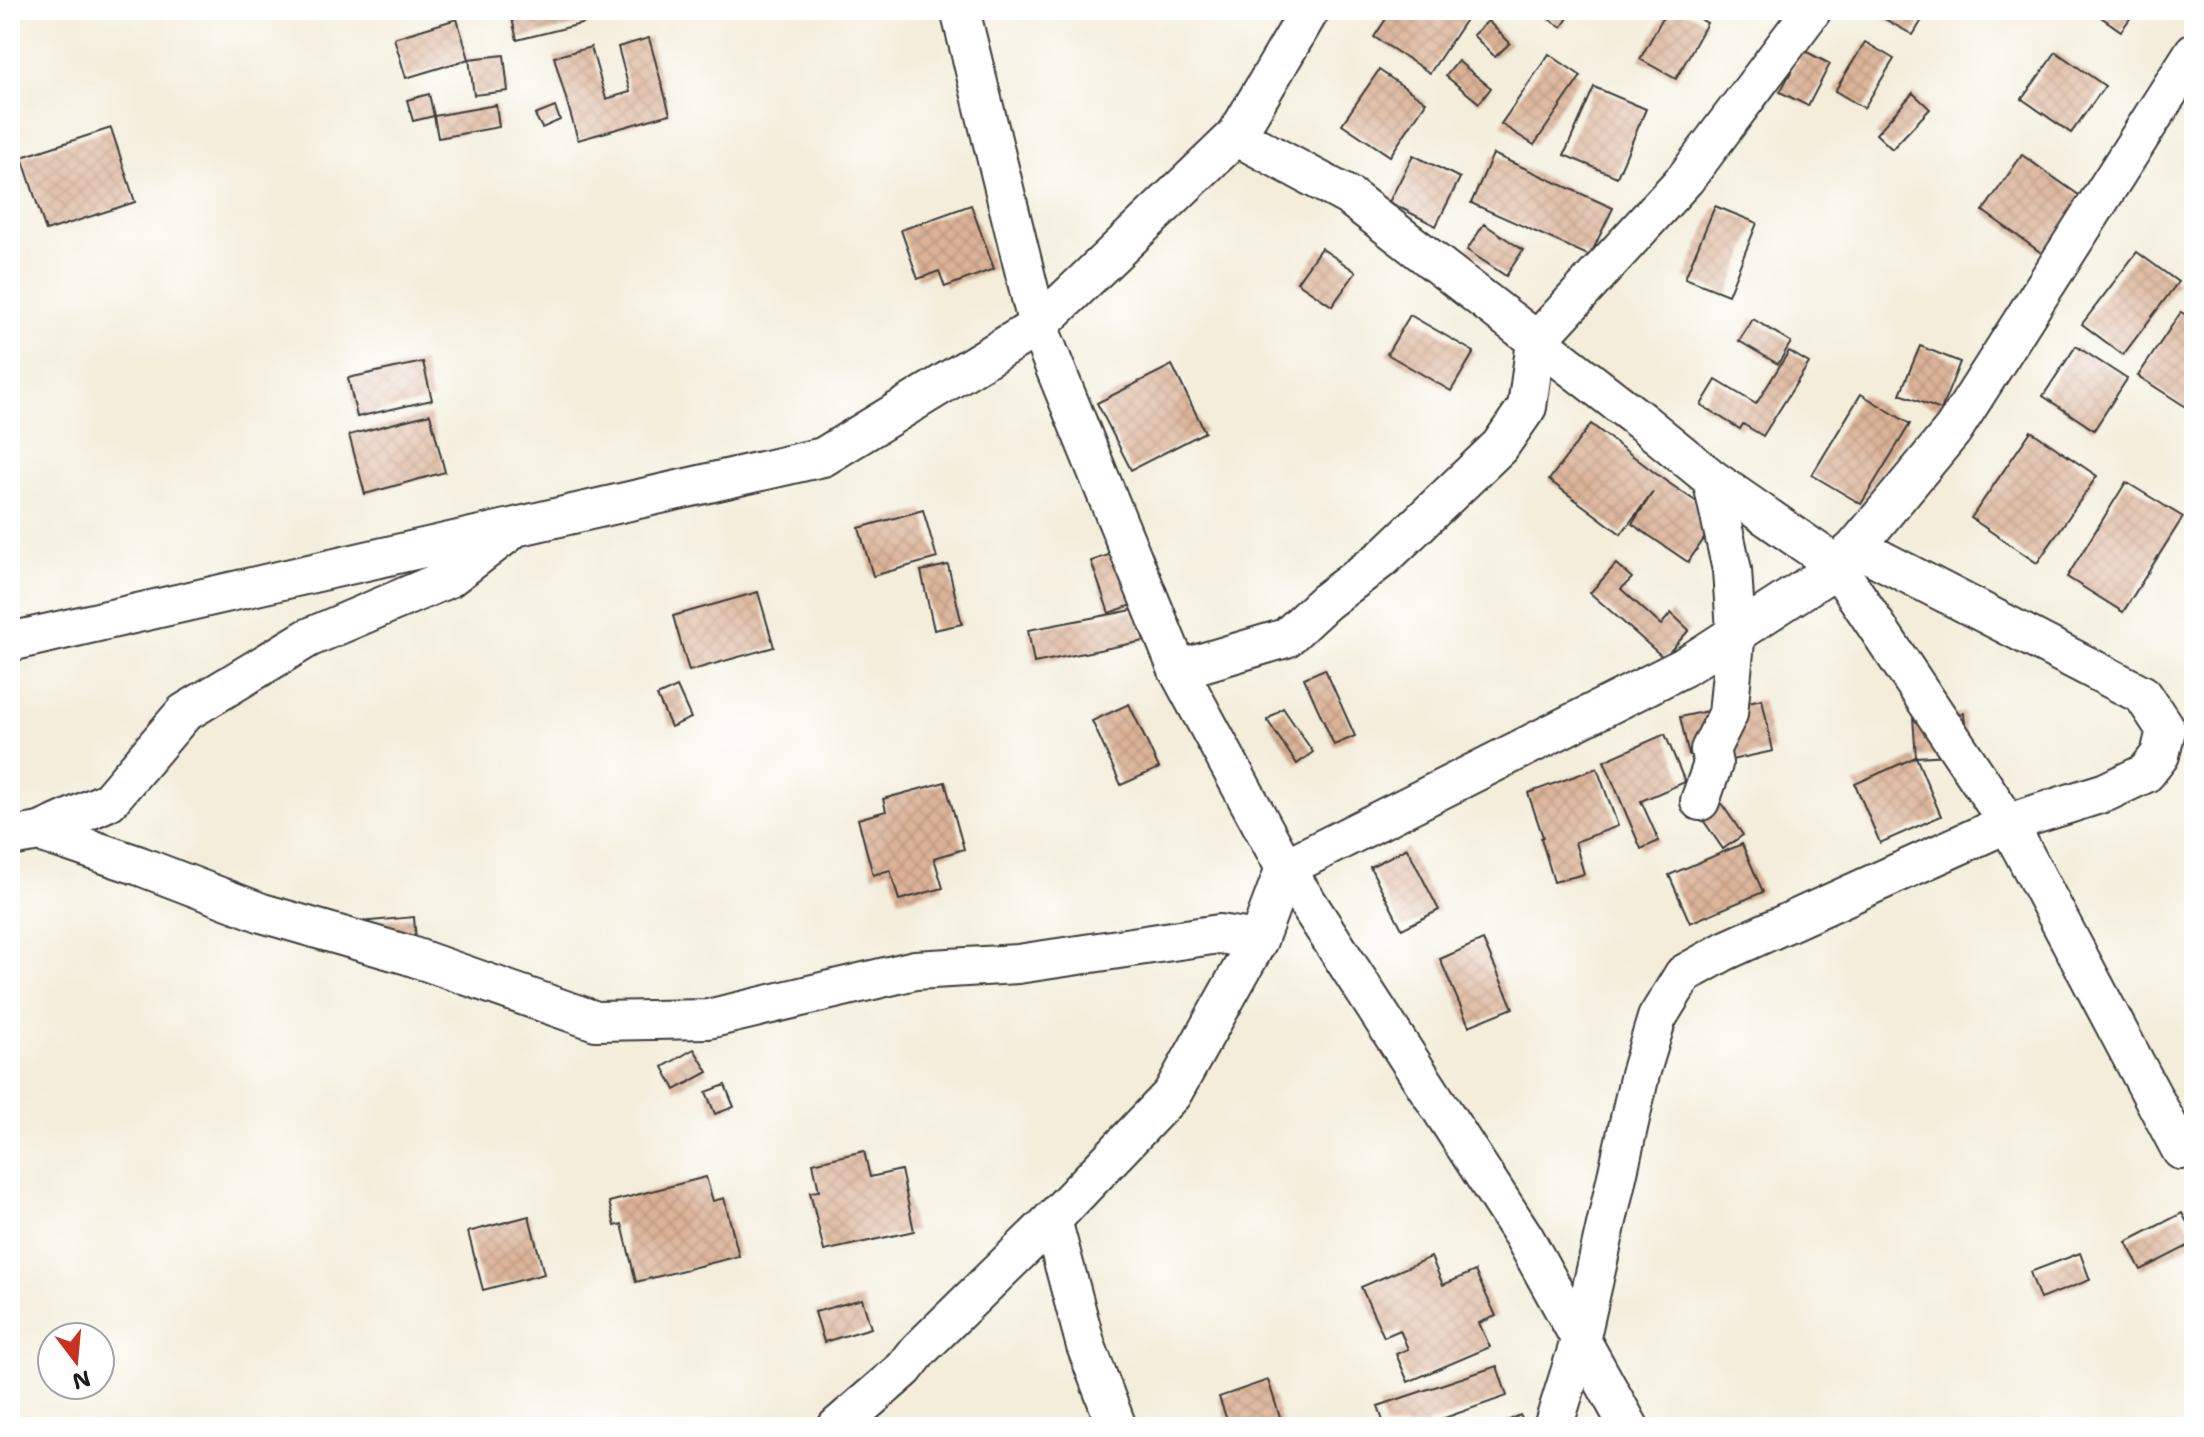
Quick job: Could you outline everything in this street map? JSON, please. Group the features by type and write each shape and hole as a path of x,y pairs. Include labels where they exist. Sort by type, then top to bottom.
{"street":[{"path":"960,10 1038,326 1178,670 1285,868 1524,1237 1629,1427"},
{"path":"10,642 823,457 1038,326 1236,136 1310,10"},
{"path":"1178,670 1286,638 1325,602 1384,557 1500,446 1527,407 1536,342 1686,178 1812,10"},
{"path":"837,1427 904,1369 919,1350 1052,1220 1172,1094 1258,940 1285,868 1684,667 1824,576 1846,555 1953,430 2194,52"},
{"path":"1236,136 1350,197 1712,479 1846,555 2143,695 2166,730 2160,755 2146,773 2106,792 2008,823 1725,951 1684,974 1657,1018 1640,1074 1580,1341 1553,1427"},
{"path":"1700,801 1713,764 1710,750 1728,714 1736,631 1732,570 1712,479"},
{"path":"25,835 109,801 184,713 308,638 449,578 517,526"},
{"path":"1846,555 2008,823 2181,1150"},
{"path":"25,835 140,866 262,913 408,955 596,1021 708,1019 915,970 1018,964 1219,934 1258,940"},
{"path":"1052,1220 1086,1346 1117,1427"}],"building":[{"path":"510,10 582,10 585,23 517,40"},
{"path":"1392,10 1462,10 1469,15 1430,73 1374,37"},
{"path":"1533,10 1573,10 1562,27"},
{"path":"1667,10 1684,10 1707,23 1676,79 1640,59"},
{"path":"1869,10 1928,10 1913,35"},
{"path":"2091,10 2136,10 2121,31"},
{"path":"457,19 469,59 406,78 394,38"},
{"path":"1488,21 1510,43 1495,57 1473,35"},
{"path":"649,38 670,114 578,140 554,57 591,47 606,99 630,92 618,47"},
{"path":"1865,42 1894,59 1864,108 1835,91"},
{"path":"1803,50 1830,64 1808,106 1780,92"},
{"path":"2056,52 2105,86 2071,133 2022,99"},
{"path":"1549,54 1581,76 1534,145 1501,124"},
{"path":"504,55 508,91 474,95 469,59"},
{"path":"1458,61 1491,88 1479,103 1446,76"},
{"path":"1379,70 1426,102 1390,156 1342,124"},
{"path":"1594,87 1646,109 1617,177 1564,155"},
{"path":"1913,93 1930,109 1892,149 1876,134"},
{"path":"429,94 434,116 413,121 407,100"},
{"path":"496,105 499,127 438,138 434,116"},
{"path":"555,107 560,120 542,128 535,115"},
{"path":"111,128 135,202 46,231 22,157"},
{"path":"1493,154 1613,208 1590,256 1471,203"},
{"path":"1413,155 1460,178 1436,226 1389,202"},
{"path":"2022,155 2083,198 2043,254 1983,211"},
{"path":"971,205 994,269 945,287 939,271 918,279 901,230"},
{"path":"1715,206 1757,223 1728,295 1685,278"},
{"path":"1484,224 1523,250 1506,276 1467,250"},
{"path":"1321,248 1356,272 1332,306 1297,282"},
{"path":"2137,252 2178,282 2123,355 2082,324"},
{"path":"2181,312 2194,320 2194,412 2138,376"},
{"path":"1410,315 1474,352 1451,391 1387,354"},
{"path":"1753,319 1791,342 1778,364 1739,341"},
{"path":"1920,346 1960,362 1941,410 1900,394"},
{"path":"2076,346 2127,379 2094,430 2043,396"},
{"path":"1789,351 1809,363 1763,436 1743,424 1740,429 1701,405 1716,380 1756,404"},
{"path":"423,362 432,400 357,417 348,378"},
{"path":"1172,365 1205,432 1131,470 1097,403"},
{"path":"1861,394 1910,424 1861,504 1812,475"},
{"path":"430,414 445,472 365,494 349,435"},
{"path":"1591,424 1719,517 1688,562 1632,524 1653,492 1621,534 1549,480"},
{"path":"2031,431 2097,476 2037,563 1971,518"},
{"path":"2126,482 2183,517 2123,612 2067,577"},
{"path":"923,510 937,558 873,576 859,528"},
{"path":"1123,550 1141,602 1109,613 1091,561"},
{"path":"1616,564 1632,578 1621,589 1661,625 1671,613 1689,630 1664,658 1590,593"},
{"path":"948,565 962,624 934,630 921,571"},
{"path":"758,592 774,647 689,671 673,616"},
{"path":"1138,609 1144,641 1034,663 1028,630"},
{"path":"1325,669 1355,736 1334,745 1304,678"},
{"path":"677,687 691,718 671,727 657,696"},
{"path":"1762,699 1773,751 1713,764 1710,750 1689,755 1680,717"},
{"path":"1129,704 1159,768 1121,785 1092,721"},
{"path":"1283,708 1313,752 1297,764 1267,720"},
{"path":"1964,713 1967,754 1916,757 1913,717"},
{"path":"1665,734 1685,782 1641,801 1659,841 1641,849 1604,761"},
{"path":"1916,757 1941,816 1880,843 1855,784"},
{"path":"1597,768 1618,826 1575,842 1584,874 1554,882 1528,793"},
{"path":"945,782 964,849 934,858 943,888 899,900 890,870 873,875 858,819 886,811 883,799"},
{"path":"1721,803 1743,835 1723,849 1701,817"},
{"path":"1742,844 1763,892 1690,923 1669,875"},
{"path":"1407,848 1439,910 1402,929 1370,867"},
{"path":"414,917 416,942 359,922"},
{"path":"1483,940 1513,1008 1469,1026 1440,959"},
{"path":"694,1049 708,1072 675,1090 663,1067"},
{"path":"725,1085 734,1107 715,1114 706,1092"},
{"path":"864,1151 870,1177 901,1170 914,1231 824,1251 810,1192 819,1191 813,1163"},
{"path":"706,1177 713,1201 724,1198 739,1256 636,1282 622,1224 615,1226 609,1202"},
{"path":"2182,1213 2194,1235 2194,1243 2141,1270 2126,1242"},
{"path":"529,1216 544,1274 483,1290 468,1232"},
{"path":"2080,1253 2090,1280 2040,1299 2030,1272"},
{"path":"1431,1257 1443,1285 1475,1271 1496,1316 1479,1323 1490,1347 1408,1382 1396,1354 1408,1349 1400,1330 1384,1337 1361,1287"},
{"path":"862,1299 871,1328 824,1342 815,1312"},
{"path":"1497,1366 1507,1396 1419,1427 1385,1427 1378,1406"},
{"path":"1268,1380 1283,1427 1218,1427 1217,1424 1227,1420 1219,1397"},
{"path":"1520,1415 1526,1427 1495,1427"}]}
